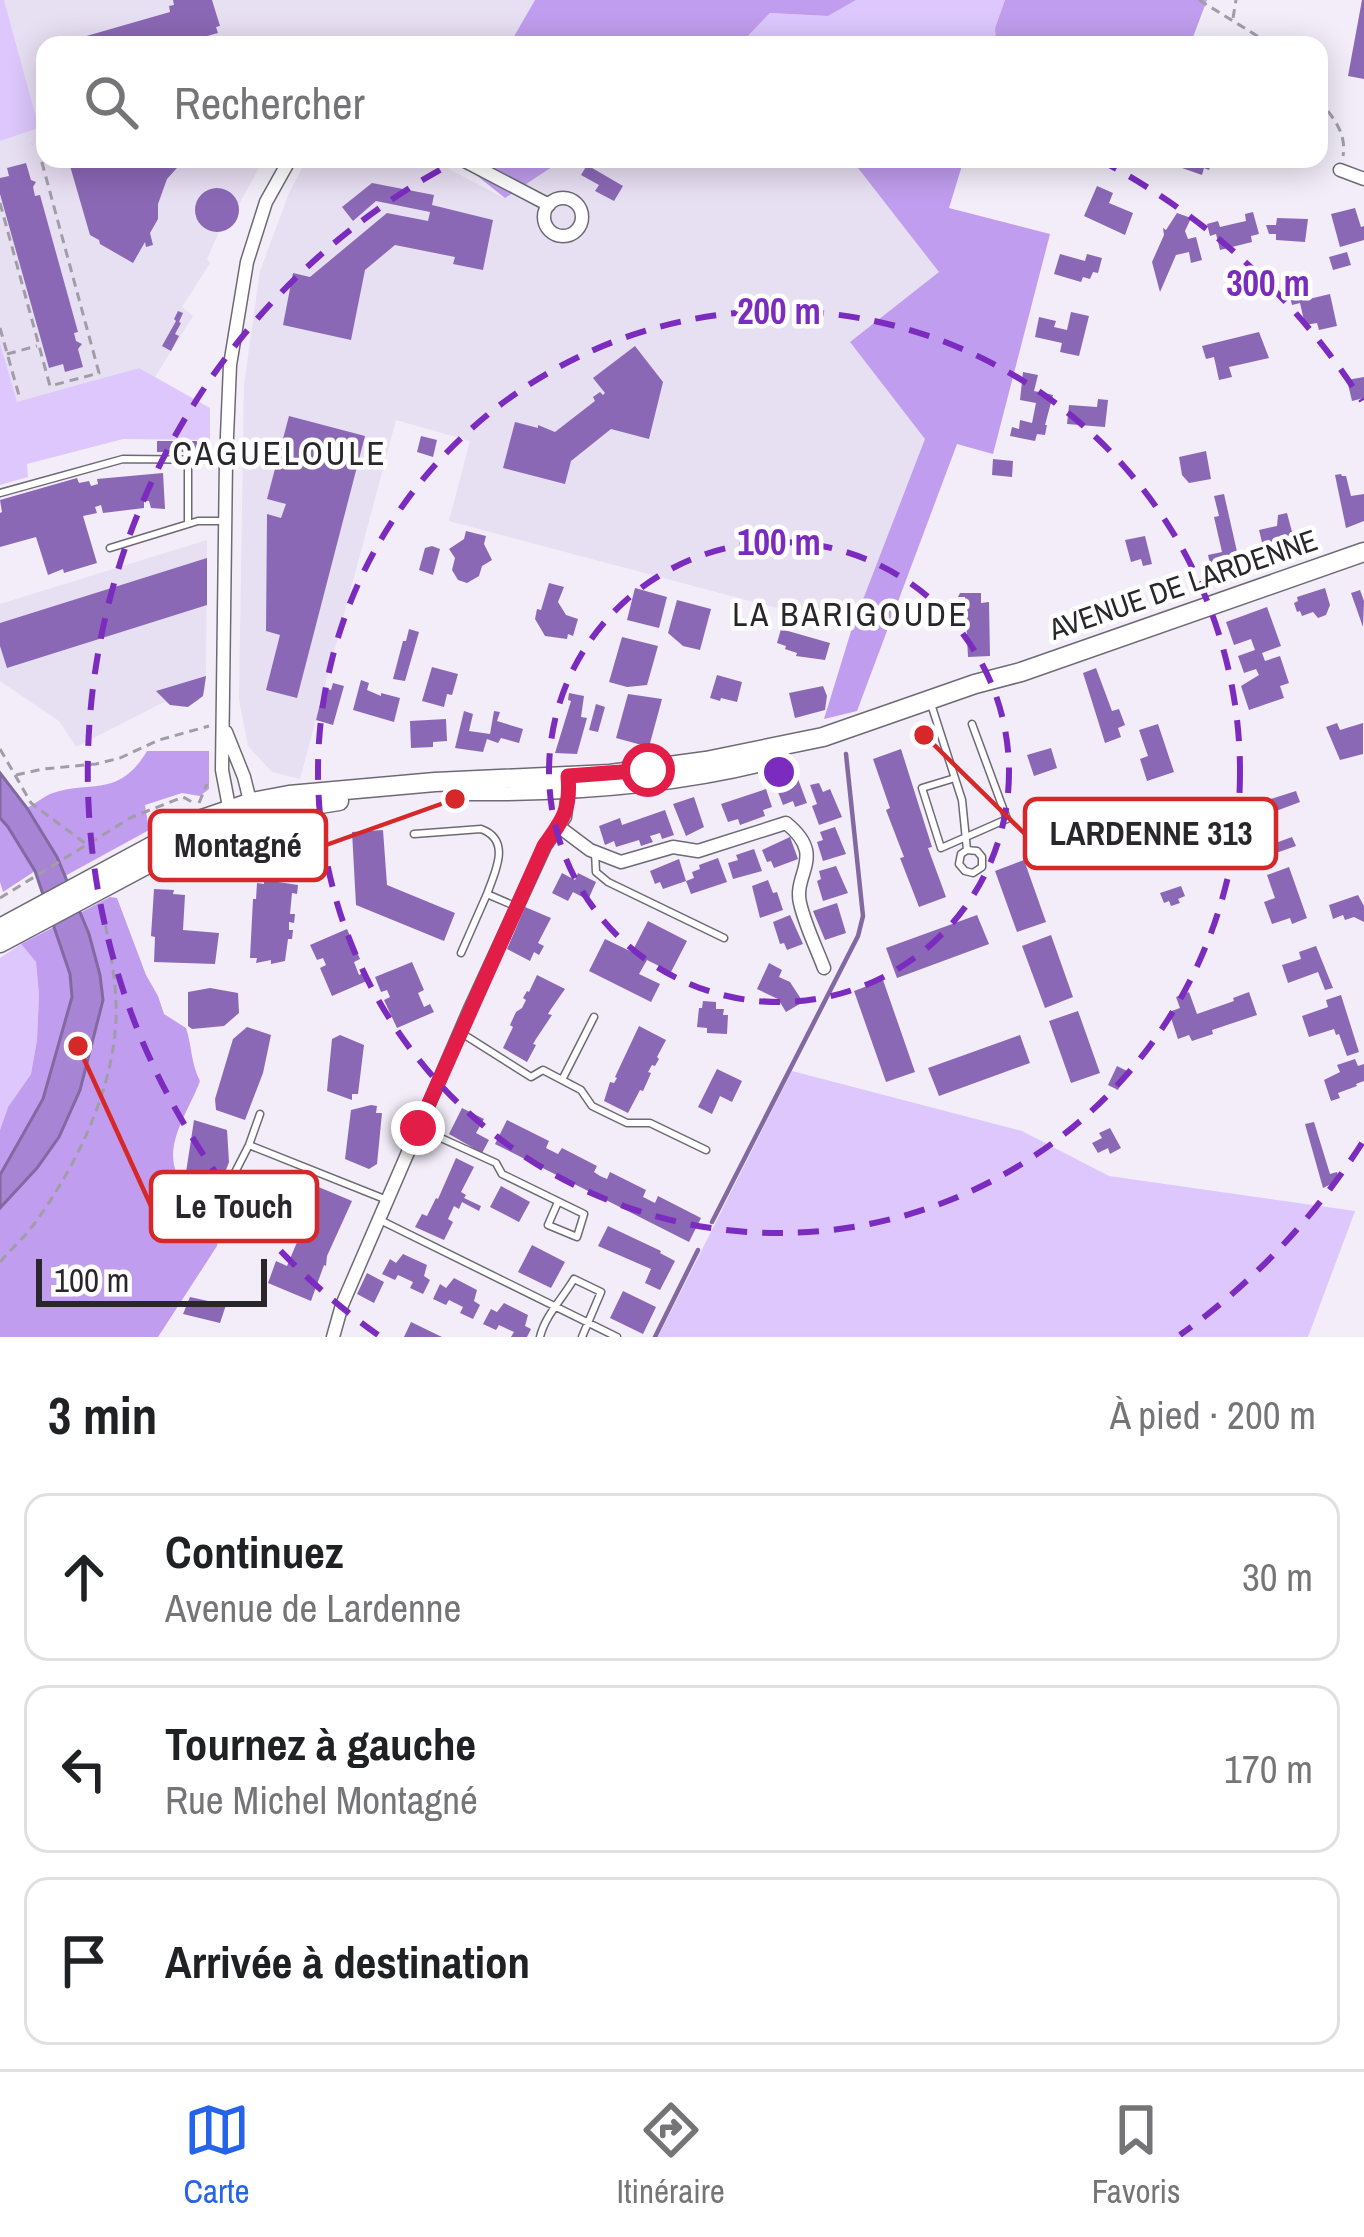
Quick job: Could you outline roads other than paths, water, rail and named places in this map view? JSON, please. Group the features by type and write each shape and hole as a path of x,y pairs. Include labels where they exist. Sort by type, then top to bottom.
{"main road":[{"name":"AVENUE DE LARDENNE","path":"0,943 12,926 102,882 202,818 242,812 297,794 435,782 569,783 790,745 980,694 1021,672 1364,552"}],"street":[{"path":"242,812 223,782 218,726 230,364 241,286 266,202 285,168"},
{"path":"477,168 549,205"},
{"path":"1340,170 1364,179"},
{"path":"218,726 242,812"},
{"path":"333,1337 342,1305 460,1032 544,846 568,808 569,783"},
{"path":"558,826 595,852 621,862 673,847 698,850 786,823 798,833 809,861 798,897 824,968"}],"lane":[{"path":"0,493 123,459 226,460"},
{"path":"188,460 188,524"},
{"path":"110,548 188,524 225,520"},
{"path":"932,706 962,800 968,850"},
{"path":"955,778 922,788 940,848 1007,819 972,724"},
{"path":"414,834 481,830 492,833 497,842 498,865 461,953"},
{"path":"595,852 596,872 608,882 724,938"},
{"path":"487,894 517,907"},
{"path":"562,1080 594,1017"},
{"path":"460,1032 531,1077 543,1070 581,1090 592,1106 627,1123 650,1123 706,1150"},
{"path":"212,1186 219,1190 228,1186 260,1114"},
{"path":"418,1128 496,1163 502,1174 584,1214 577,1237 548,1225 558,1202"},
{"path":"249,1145 387,1200"},
{"path":"379,1220 617,1337"},
{"path":"540,1337 546,1318 574,1280 601,1292 582,1337"}],"waterway":[{"path":"712,1222 858,936 863,916 846,754"},
{"path":"655,1337 698,1250"}],"place":[{"name":"LARDENNE 313","path":"924,735"},
{"name":"Montagné","path":"455,799"},
{"name":"Le Touch","path":"78,1046"}],"district":[{"name":"CAGUELOULE","path":"280,453"},
{"name":"LA BARIGOUDE","path":"851,614"}]}
